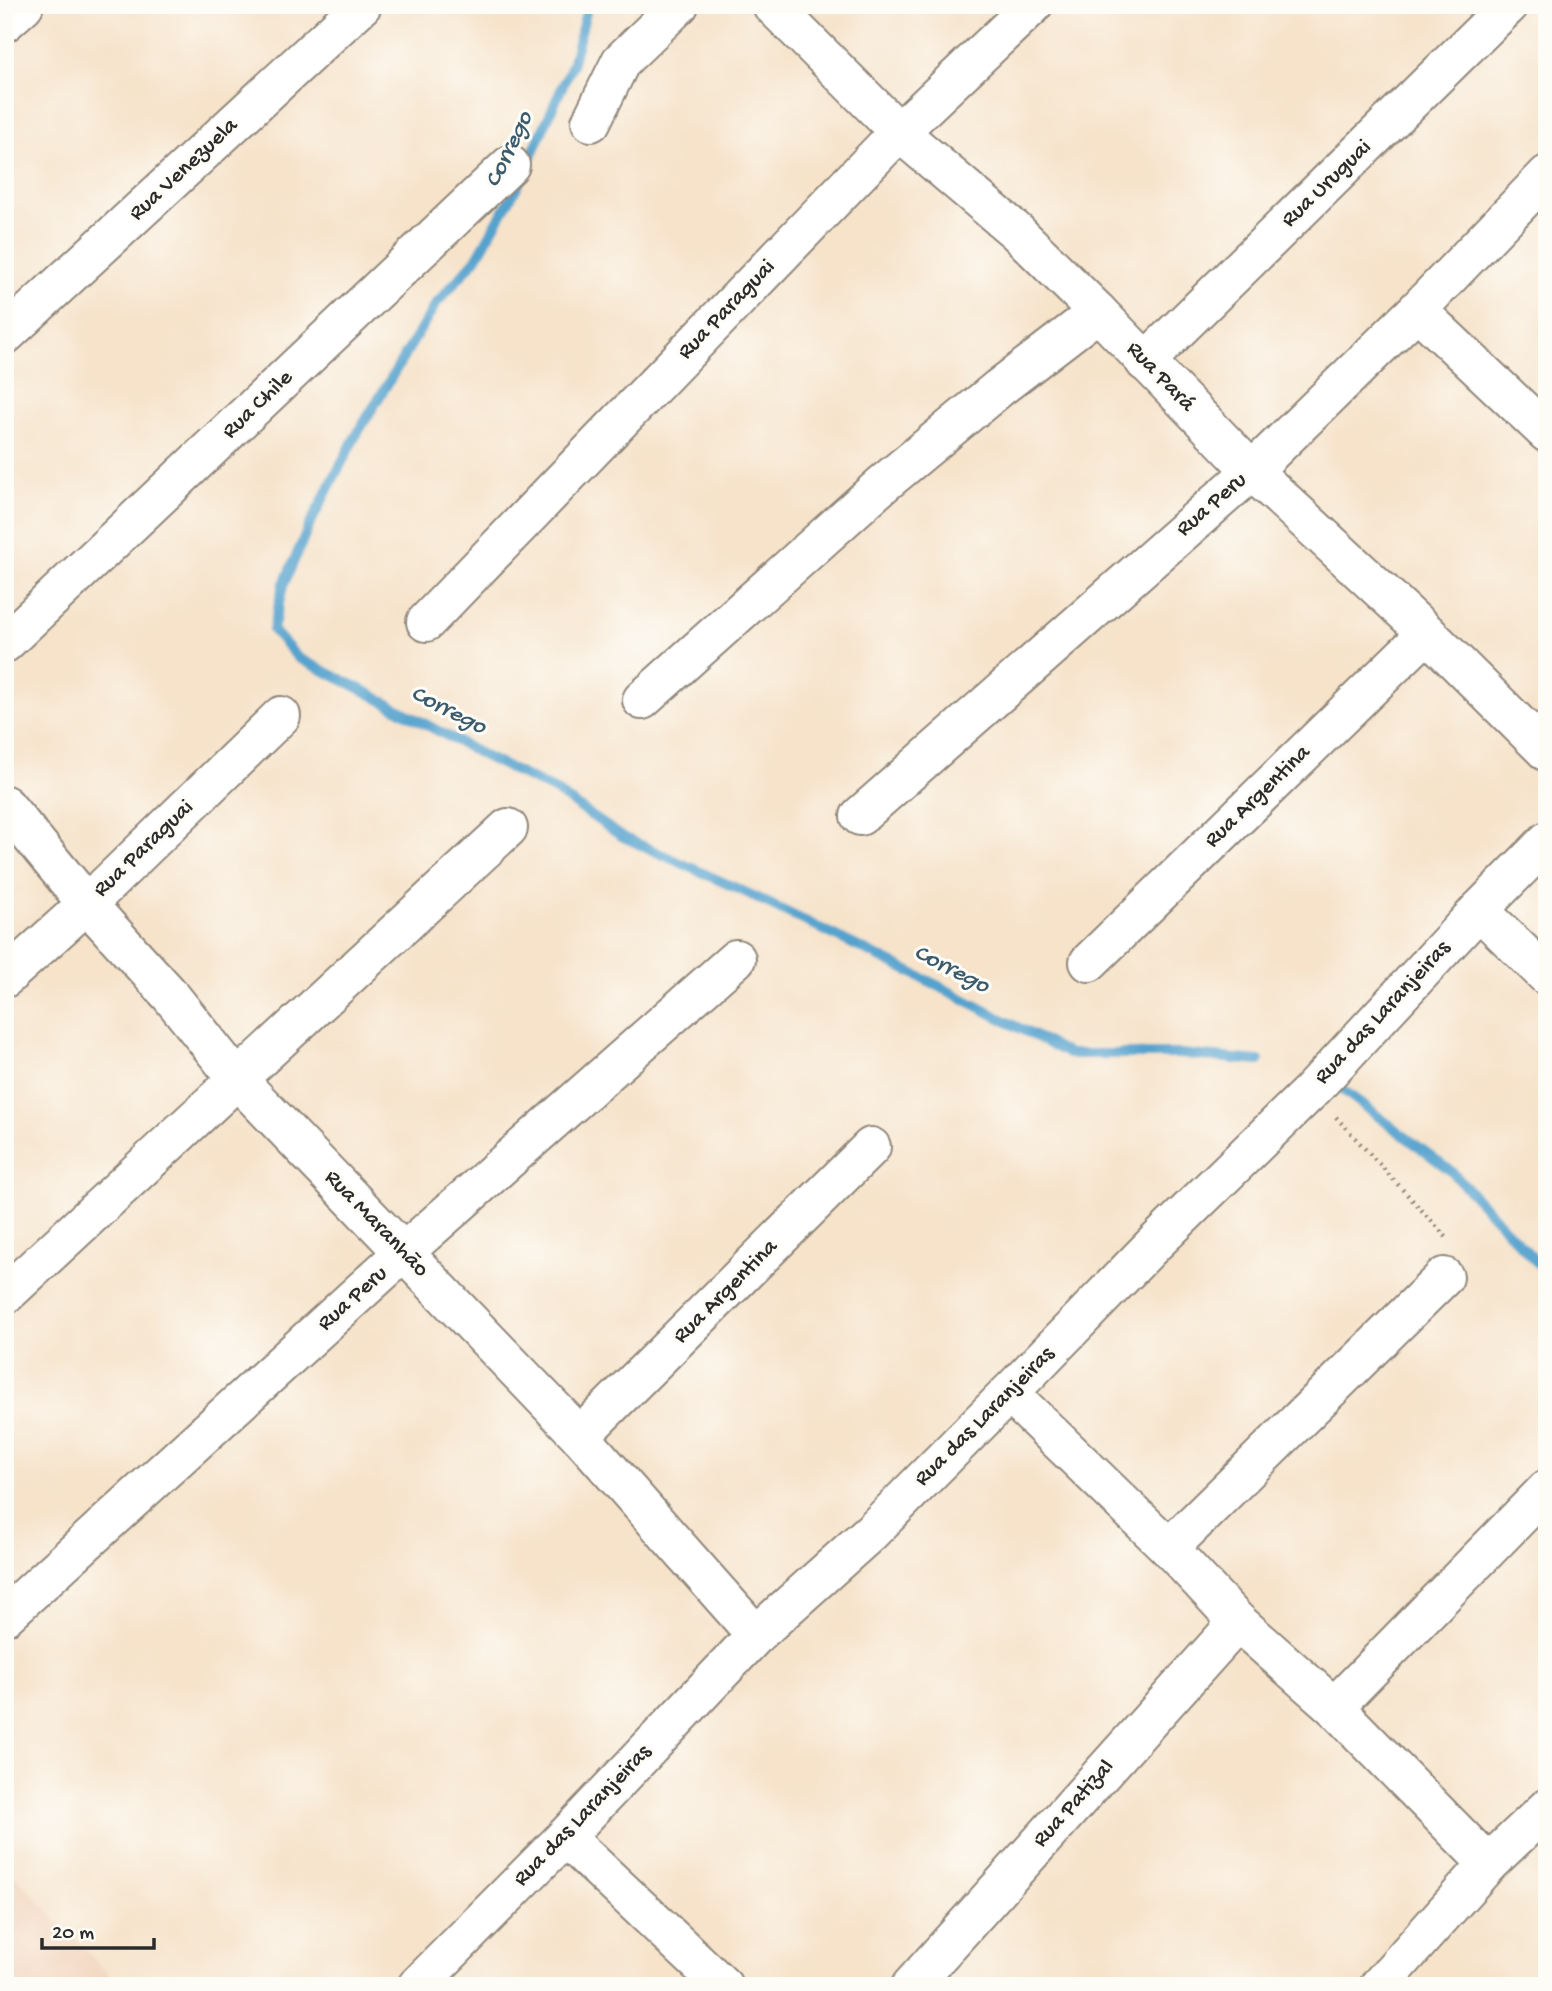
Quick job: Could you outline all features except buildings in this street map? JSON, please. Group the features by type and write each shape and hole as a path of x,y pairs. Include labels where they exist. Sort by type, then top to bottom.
{"street":[{"path":"5,22 24,5"},
{"name":"Rua Venezuela","path":"5,335 362,5"},
{"path":"591,122 621,61 679,5"},
{"name":"Rua Pará","path":"772,5 899,132 1017,232 1252,471 1427,633 1547,752"},
{"name":"Rua Paraguai","path":"426,622 899,132 1033,5"},
{"name":"Rua Uruguai","path":"1145,362 1509,5"},
{"name":"Rua Chile","path":"5,643 510,165"},
{"name":"Rua Peru","path":"860,816 1252,471 1417,310 1547,175"},
{"path":"1417,310 1547,433"},
{"path":"642,700 883,484 999,388 1098,312"},
{"name":"Rua Argentina","path":"1089,962 1427,633"},
{"name":"Rua Paraguai","path":"5,978 87,904 281,716"},
{"name":"Rua Maranhão","path":"5,805 87,904 170,995 237,1079 580,1437 756,1635"},
{"path":"5,1295 508,828"},
{"name":"Rua das Laranjeiras","path":"417,1986 565,1837 756,1635 871,1532 1152,1246 1311,1091 1547,841"},
{"path":"1479,910 1547,976"},
{"name":"Rua Peru","path":"5,1616 404,1252 736,959"},
{"name":"Rua Argentina","path":"580,1437 871,1147"},
{"path":"1169,1548 1444,1277"},
{"path":"1009,1393 1169,1548 1238,1622 1334,1707 1488,1864"},
{"path":"1334,1707 1547,1489"},
{"name":"Rua Patizal","path":"911,1986 1238,1622"},
{"path":"1379,1986 1488,1864 1547,1808"},
{"path":"565,1837 723,1986"}],"path":[{"path":"1311,1091 1450,1241 1450,1266 1444,1277"}],"shaded area":[{"path":"5,1865 120,1986 5,1986"}],"waterway":[{"name":"Corrego","path":"588,5 572,65 518,185 476,259 436,304 354,439 310,524 283,586 273,630 298,658 554,790 621,836 745,892 935,984 1069,1054 1180,1054 1259,1061"},
{"name":"Corrego","path":"1339,1087 1451,1171 1547,1273"}]}
